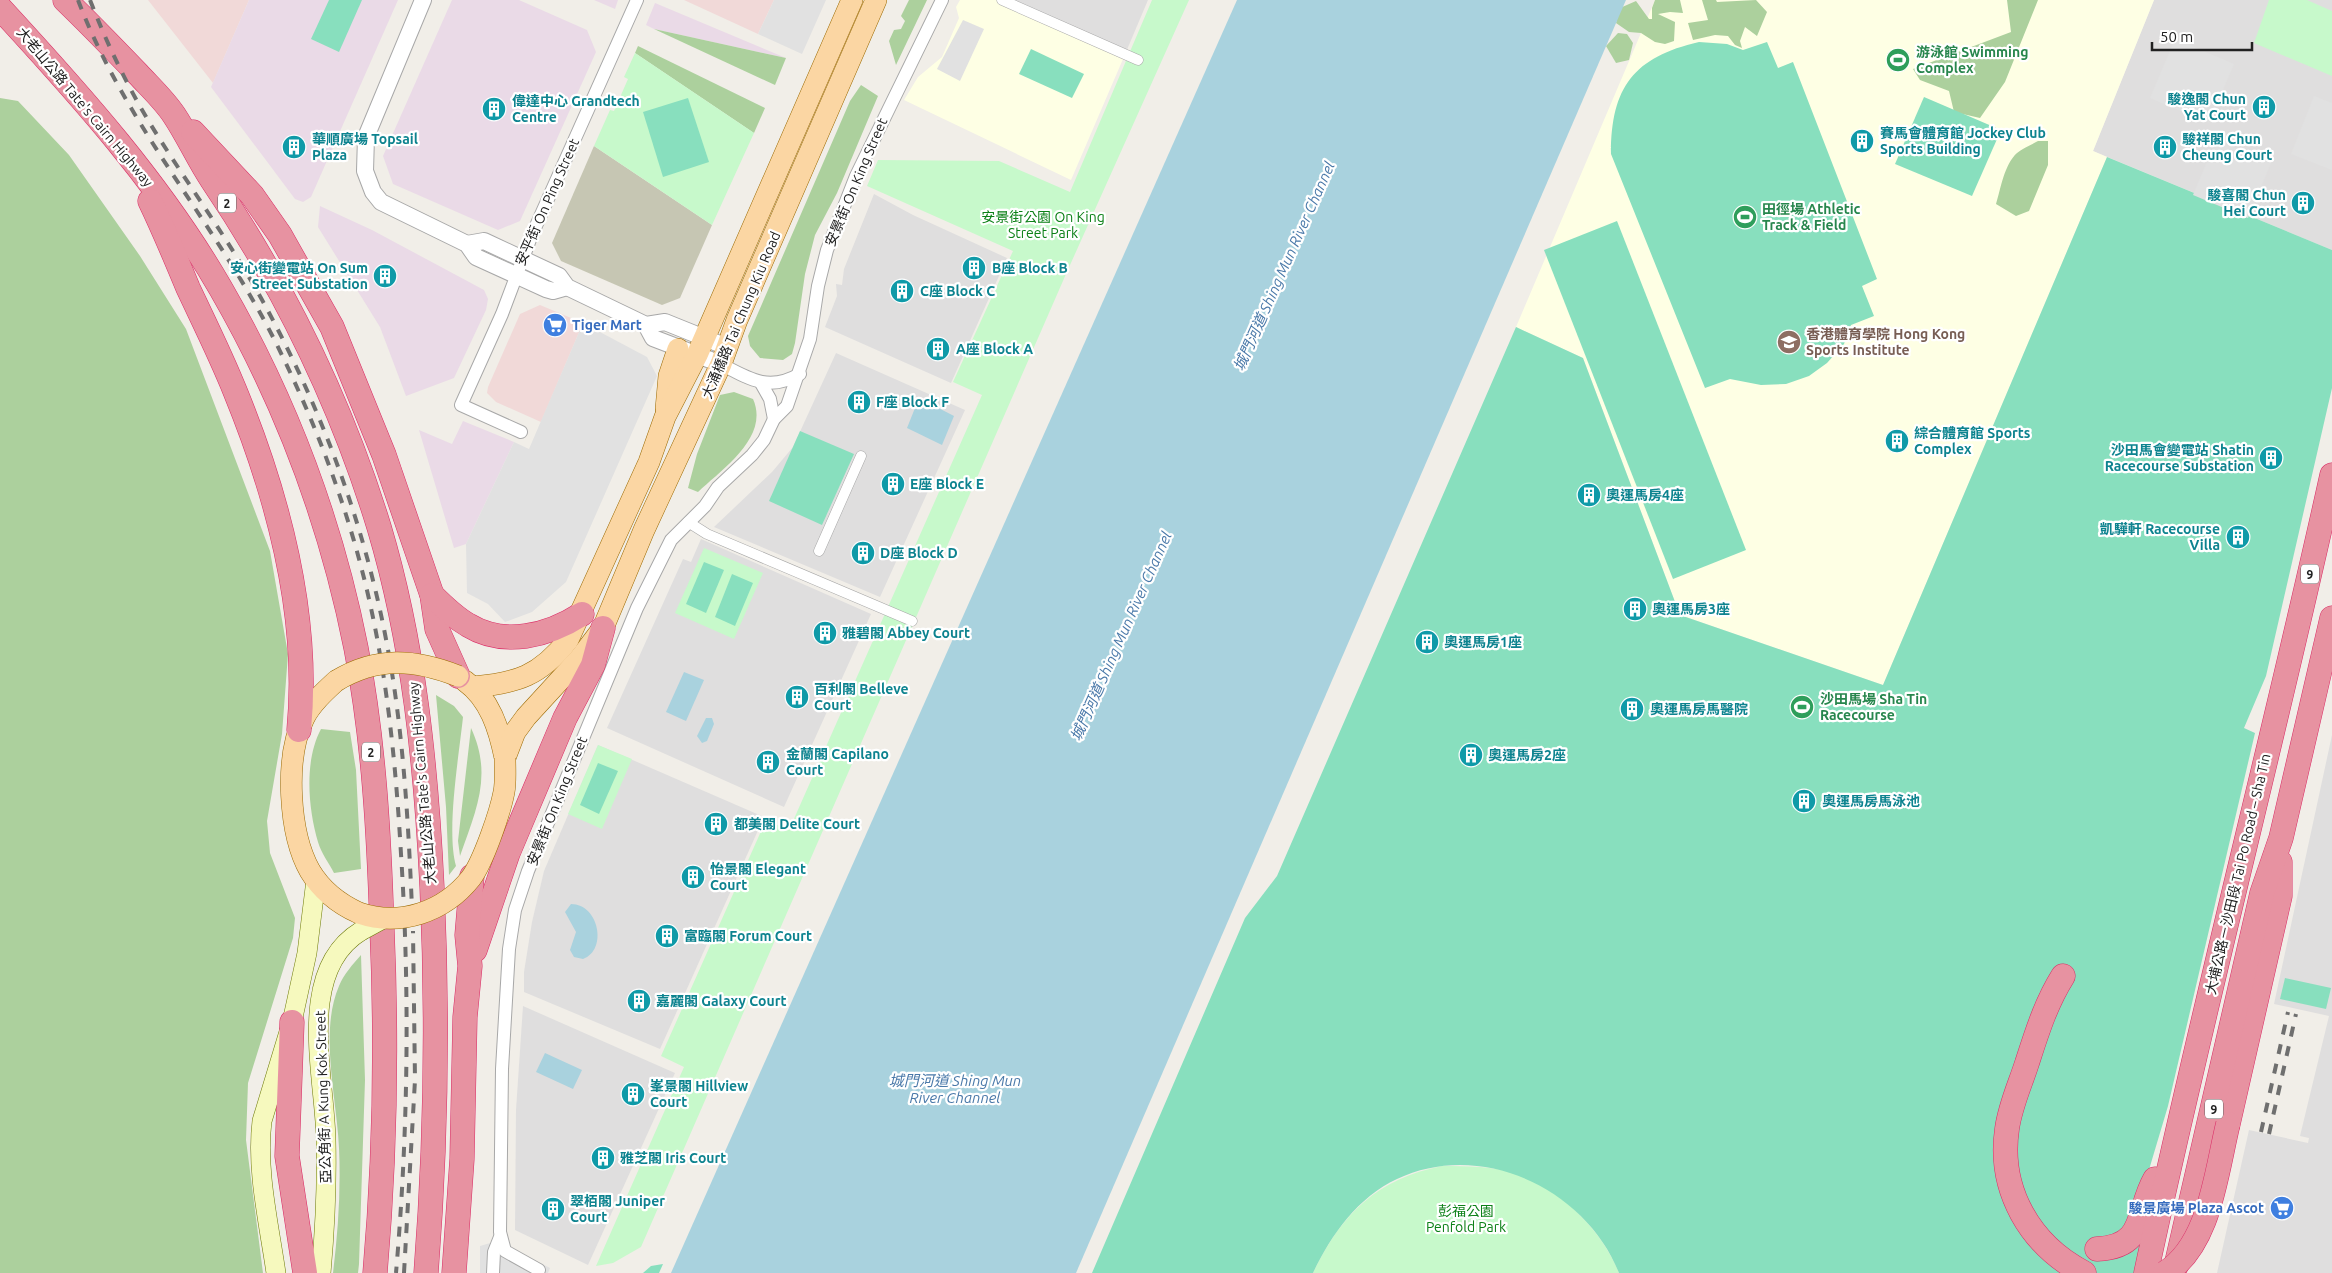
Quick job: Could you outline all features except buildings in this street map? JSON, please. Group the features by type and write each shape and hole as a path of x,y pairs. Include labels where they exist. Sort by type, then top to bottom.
{"highway":[{"name":"大老山公路 Tate's Cairn Highway","path":"65,0 101,34 173,113 197,157 259,254 314,357 343,423 379,526 405,632 415,692 422,754 435,950 435,1093 426,1273"},
{"name":"大老山公路 Tate's Cairn Highway","path":"0,8 118,141 164,201 205,262 235,313 296,442 331,545 348,613 369,735 381,890 385,1072 375,1273"},
{"path":"173,113 252,194 280,235 332,327 367,409 432,595 434,620 439,637 466,681"},
{"path":"118,141 159,220 226,368 268,482 286,556 294,606 301,697 299,730"},
{"name":"大埔公路－沙田段 Tai Po Road – Sha Tin","path":"2146,1273 2174,1146 2332,475"},
{"path":"432,595 459,620 481,632 503,637 522,638 540,633 582,614"},
{"name":"大埔公路－沙田段 Tai Po Road – Sha Tin","path":"2174,1273 2262,894 2281,838 2332,618"},
{"path":"476,923 565,718 568,671 593,665 603,628"},
{"path":"2165,1273 2184,1257 2198,1236 2208,1208 2280,896 2281,838"},
{"path":"454,1273 462,1159 465,1017 476,923 472,876"},
{"path":"2063,976 2046,1005 2012,1106 2007,1126 2005,1155 2009,1182 2015,1201 2028,1224 2042,1242 2064,1261 2084,1273"},
{"path":"292,1022 287,1156 305,1273"},
{"path":"2097,1249 2107,1249 2126,1243 2136,1232 2152,1184 2174,1146"}],"main road":[{"name":"大涌橋路 Tai Chung Kiu Road","path":"568,671 568,640 582,614 649,462 693,347 852,0"},
{"name":"大涌橋路 Tai Chung Kiu Road","path":"603,628 648,522 724,356 876,0"},
{"path":"466,681 491,711 499,730 505,758 503,798 480,860 472,876 460,890 436,907 404,919 360,922 316,880 304,859 291,802 292,767 299,730 309,710 336,681 364,667 396,661 429,666 466,681 500,685 568,671"},
{"path":"505,758 515,732 526,716 568,671"},
{"name":"亞公角街 A Kung Kok Street","path":"276,1273 264,1186 260,1134 262,1120 292,1022 307,953 316,880"},
{"name":"亞公角街 A Kung Kok Street","path":"321,1273 326,1146 318,1011 323,986 333,960 360,922"}],"street":[{"path":"423,0 369,126 364,148 365,171 373,192 388,206 467,244 476,257 515,276 553,291 567,287"},
{"name":"安平街 On Ping Street","path":"521,432 461,404 495,329 522,258 637,0"},
{"name":"安景街 On King Street","path":"493,1273 494,1252 500,1237 502,1069 509,949 515,910 536,853 637,608 671,540 752,455 764,440 774,419 787,406 800,374 810,339 818,286 827,250 856,176 942,0"},
{"path":"1002,0 1138,60"},
{"path":"467,244 484,241 522,258 559,276 567,287 646,325 665,322 693,347"},
{"path":"646,325 653,338 724,356 761,383 770,399 774,419"},
{"path":"761,383 788,381 800,374"},
{"path":"819,551 860,456"},
{"path":"688,522 707,534 912,621"},
{"path":"500,1237 505,1252 539,1270 537,1273"}],"shaded area":[{"path":"148,0 249,0 213,83"},
{"name":"華順廣場 Topsail Plaza","path":"249,0 398,0 311,197 303,202 295,199 211,87"},
{"name":"偉達中心 Grandtech Centre","path":"452,0 519,0 587,30 596,52 520,221 498,230 393,184 383,156"},
{"path":"594,0 618,0 615,9"},
{"path":"684,0 774,0 758,34"},
{"path":"774,0 826,0 802,54 758,34"},
{"path":"960,0 997,0 1123,59 1071,180 904,100 918,77 942,57 959,18 956,7"},
{"path":"1014,0 1148,0 1126,52"},
{"name":"香港體育學院 Hong Kong Sports Institute","path":"1655,0 2154,0 2093,151 2107,157 1883,685 1680,615 1583,358 1516,327"},
{"path":"2154,0 2332,0 2332,250 2093,151"},
{"path":"655,3 786,58 654,29 646,25"},
{"path":"963,20 984,29 960,81 937,69"},
{"path":"2175,39 2234,64 2209,123 2150,98"},
{"path":"2314,96 2332,103 2332,170 2291,154"},
{"path":"2216,140 2271,163 2248,218 2193,195"},
{"path":"594,146 712,225 680,298 662,305 561,261 552,243"},
{"path":"874,194 913,215 1007,258 951,383 825,327 837,296 836,284 842,285 844,269"},
{"path":"320,206 372,230 484,290 488,299 486,310 454,378 406,396 380,327 318,227"},
{"path":"540,305 583,323 541,422 496,402 487,393 520,314"},
{"path":"583,323 647,357 657,376 566,582 532,612 505,622 488,604 467,593 466,544 514,442 529,449"},
{"path":"836,353 965,410 880,597 714,527 772,472 793,447"},
{"path":"463,421 514,442 466,544 454,548 419,430 452,444"},
{"path":"701,539 871,614 784,807 607,728 683,559 691,562"},
{"path":"2332,735 2332,1273 2217,1273 2249,1130 2308,1143 2309,1138 2300,1136 2329,1016 2274,1004"},
{"path":"598,745 764,817 660,1049 524,992 524,972 532,922 544,871"},
{"path":"523,1006 675,1073 588,1265 515,1230 516,1110"},
{"path":"497,1241 550,1268 548,1273 480,1273 480,1246"}],"green space":[{"path":"329,0 362,0 339,52 311,39"},
{"path":"909,0 927,0 896,65 889,41 894,30 901,29 905,21 901,16"},
{"name":"安景街公園 On King Street Park","path":"1152,0 1189,0 1066,274 641,1247 613,1263 596,1266 684,1067 661,1056 766,820 789,830 982,395 953,382 1013,251 867,186 878,160 999,161 1070,192"},
{"path":"1655,0 1680,0 1683,13 1670,12 1658,14 1675,22 1674,41 1665,44 1655,42 1641,33 1629,32 1616,23 1620,8 1636,1 1649,19 1652,19 1652,8"},
{"path":"1702,0 1716,0 1717,2 1756,0 1767,12 1757,36 1745,27 1740,41 1742,48 1735,45 1728,36 1715,35 1693,40 1688,23 1708,20"},
{"path":"2007,0 2038,0 2005,82 1980,118 1954,112 1949,91 1920,80 1913,69 2011,32"},
{"path":"2269,0 2307,0 2332,11 2332,76 2254,43"},
{"path":"654,29 786,58 775,85"},
{"path":"1618,33 1627,34 1633,43 1629,60 1616,63 1606,46"},
{"name":"田徑場 Athletic Track & Field","path":"1699,42 1727,44 1743,50 1767,42 1778,68 1793,62 1877,279 1862,286 1874,316 1851,325 1844,344 1827,363 1809,376 1786,384 1761,385 1730,379 1705,388 1611,154 1612,131 1616,110 1622,93 1631,78 1643,66 1658,56"},
{"path":"638,46 765,108 754,133 635,53"},
{"path":"1031,49 1084,74 1072,98 1019,74"},
{"path":"635,53 754,133 712,225 594,146 610,110 614,111 628,79 624,77"},
{"path":"861,85 878,96 837,193 815,235 805,274 792,354 783,360 760,358 750,346 748,336 850,101"},
{"name":"游泳館 Swimming Complex","path":"1924,97 2001,130 1972,196 1895,164"},
{"path":"0,98 18,101 69,155 140,256 186,329 270,551 288,654 282,734 267,821 270,853 295,918 293,938 248,1083 246,1140 263,1273 0,1273"},
{"path":"688,98 709,162 663,177 643,112"},
{"path":"2038,141 2048,141 2048,165 2029,211 2016,216 1996,204 2001,184 2009,164 2017,153"},
{"name":"沙田馬場 Sha Tin Racecourse","path":"2107,157 2332,250 2332,388 2266,676 2244,728 2255,733 2168,1106 2137,1210 2149,1214 2136,1273 1619,1273 1603,1243 1582,1217 1556,1196 1527,1180 1495,1169 1462,1165 1429,1168 1397,1179 1370,1196 1347,1218 1337,1231 1313,1273 1092,1273 1245,918 1277,876 1516,327 1583,358 1680,615 1883,685"},
{"path":"1617,221 1746,550 1673,579 1544,250"},
{"path":"734,392 753,399 757,413 755,426 749,439 741,451 698,492 688,488 697,454 720,395"},
{"path":"800,431 854,454 822,525 769,501"},
{"path":"704,548 763,573 734,639 675,613"},
{"path":"704,562 724,570 706,613 686,604"},
{"path":"732,574 753,583 735,626 715,617"},
{"path":"436,695 454,706 463,717 456,772 452,833 456,866 449,875 446,807"},
{"path":"471,728 478,745 481,761 480,792 472,823 460,856 458,841"},
{"path":"321,729 350,732 356,770 361,869 334,873 318,842 312,814 309,785 312,755"},
{"path":"598,745 632,759 602,829 568,814"},
{"path":"598,763 618,771 599,814 580,805"},
{"path":"361,955 365,1080 359,1264 358,1273 333,1273 339,1211 340,1164 331,1066 330,1024 333,1004 339,986 346,973"},
{"path":"2285,978 2331,988 2326,1009 2280,999"},
{"name":"彭福公園 Penfold Park","path":"1442,1166 1480,1167 1509,1171 1550,1190 1565,1201 1591,1227 1602,1241 1619,1273 1313,1273 1336,1233 1364,1202 1398,1180"},
{"path":"663,1264 659,1273 643,1273 651,1266"}],"water":[{"name":"城門河道 Shing Mun River Channel","path":"1237,0 1626,0 1076,1273 671,1273"},
{"path":"919,398 954,416 942,445 907,428"},
{"path":"684,672 704,680 686,721 666,712"},
{"path":"706,718 712,718 714,724 707,741 702,743 697,736"},
{"path":"571,904 581,906 588,911 594,919 597,928 598,938 596,947 591,954 583,959 574,957 570,950 576,932 565,912"},
{"path":"545,1053 582,1070 573,1089 536,1072"}],"railway":[{"path":"78,0 98,46 121,90 146,133 228,258 277,345 305,406 330,469 342,501 361,566 376,631 386,694 397,790 404,906 407,1011 405,1116 396,1273"},
{"path":"90,0 113,54 140,107 237,258 282,338 320,420 351,504 375,590 391,668 404,771 412,908"},
{"path":"404,1273 415,1080 413,931"},
{"path":"2261,1132 2288,1012"},
{"path":"2269,1134 2296,1014"}],"place":[{"name":"游泳館 Swimming Complex","path":"1898,60"},
{"name":"駿逸閣 Chun Yat Court","path":"2264,107"},
{"name":"偉達中心 Grandtech Centre","path":"494,109"},
{"name":"賽馬會體育館 Jockey Club Sports Building","path":"1862,141"},
{"name":"華順廣場 Topsail Plaza","path":"294,147"},
{"name":"駿祥閣 Chun Cheung Court","path":"2165,147"},
{"name":"駿喜閣 Chun Hei Court","path":"2303,203"},
{"name":"田徑場 Athletic Track & Field","path":"1745,217"},
{"name":"B座 Block B","path":"974,268"},
{"name":"安心街變電站 On Sum Street Substation","path":"385,276"},
{"name":"C座 Block C","path":"902,291"},
{"name":"Tiger Mart","path":"555,325"},
{"name":"香港體育學院 Hong Kong Sports Institute","path":"1789,342"},
{"name":"A座 Block A","path":"938,349"},
{"name":"F座 Block F","path":"859,402"},
{"name":"綜合體育館 Sports Complex","path":"1897,441"},
{"name":"沙田馬會變電站 Shatin Racecourse Substation","path":"2271,458"},
{"name":"E座 Block E","path":"893,484"},
{"name":"奧運馬房4座","path":"1589,495"},
{"name":"凱驊軒 Racecourse Villa","path":"2238,537"},
{"name":"D座 Block D","path":"863,553"},
{"name":"奧運馬房3座","path":"1635,609"},
{"name":"雅碧閣 Abbey Court","path":"825,633"},
{"name":"奧運馬房1座","path":"1427,642"},
{"name":"百利閣 Belleve Court","path":"797,697"},
{"name":"沙田馬場 Sha Tin Racecourse","path":"1802,707"},
{"name":"奧運馬房馬醫院","path":"1632,709"},
{"name":"奧運馬房2座","path":"1471,755"},
{"name":"金蘭閣 Capilano Court","path":"768,762"},
{"name":"奧運馬房馬泳池","path":"1804,801"},
{"name":"都美閣 Delite Court","path":"716,824"},
{"name":"怡景閣 Elegant Court","path":"693,877"},
{"name":"富臨閣 Forum Court","path":"667,936"},
{"name":"嘉麗閣 Galaxy Court","path":"639,1001"},
{"name":"峯景閣 Hillview Court","path":"633,1094"},
{"name":"雅芝閣 Iris Court","path":"603,1158"},
{"name":"駿景廣場 Plaza Ascot","path":"2282,1208"},
{"name":"翠栢閣 Juniper Court","path":"553,1209"}]}
